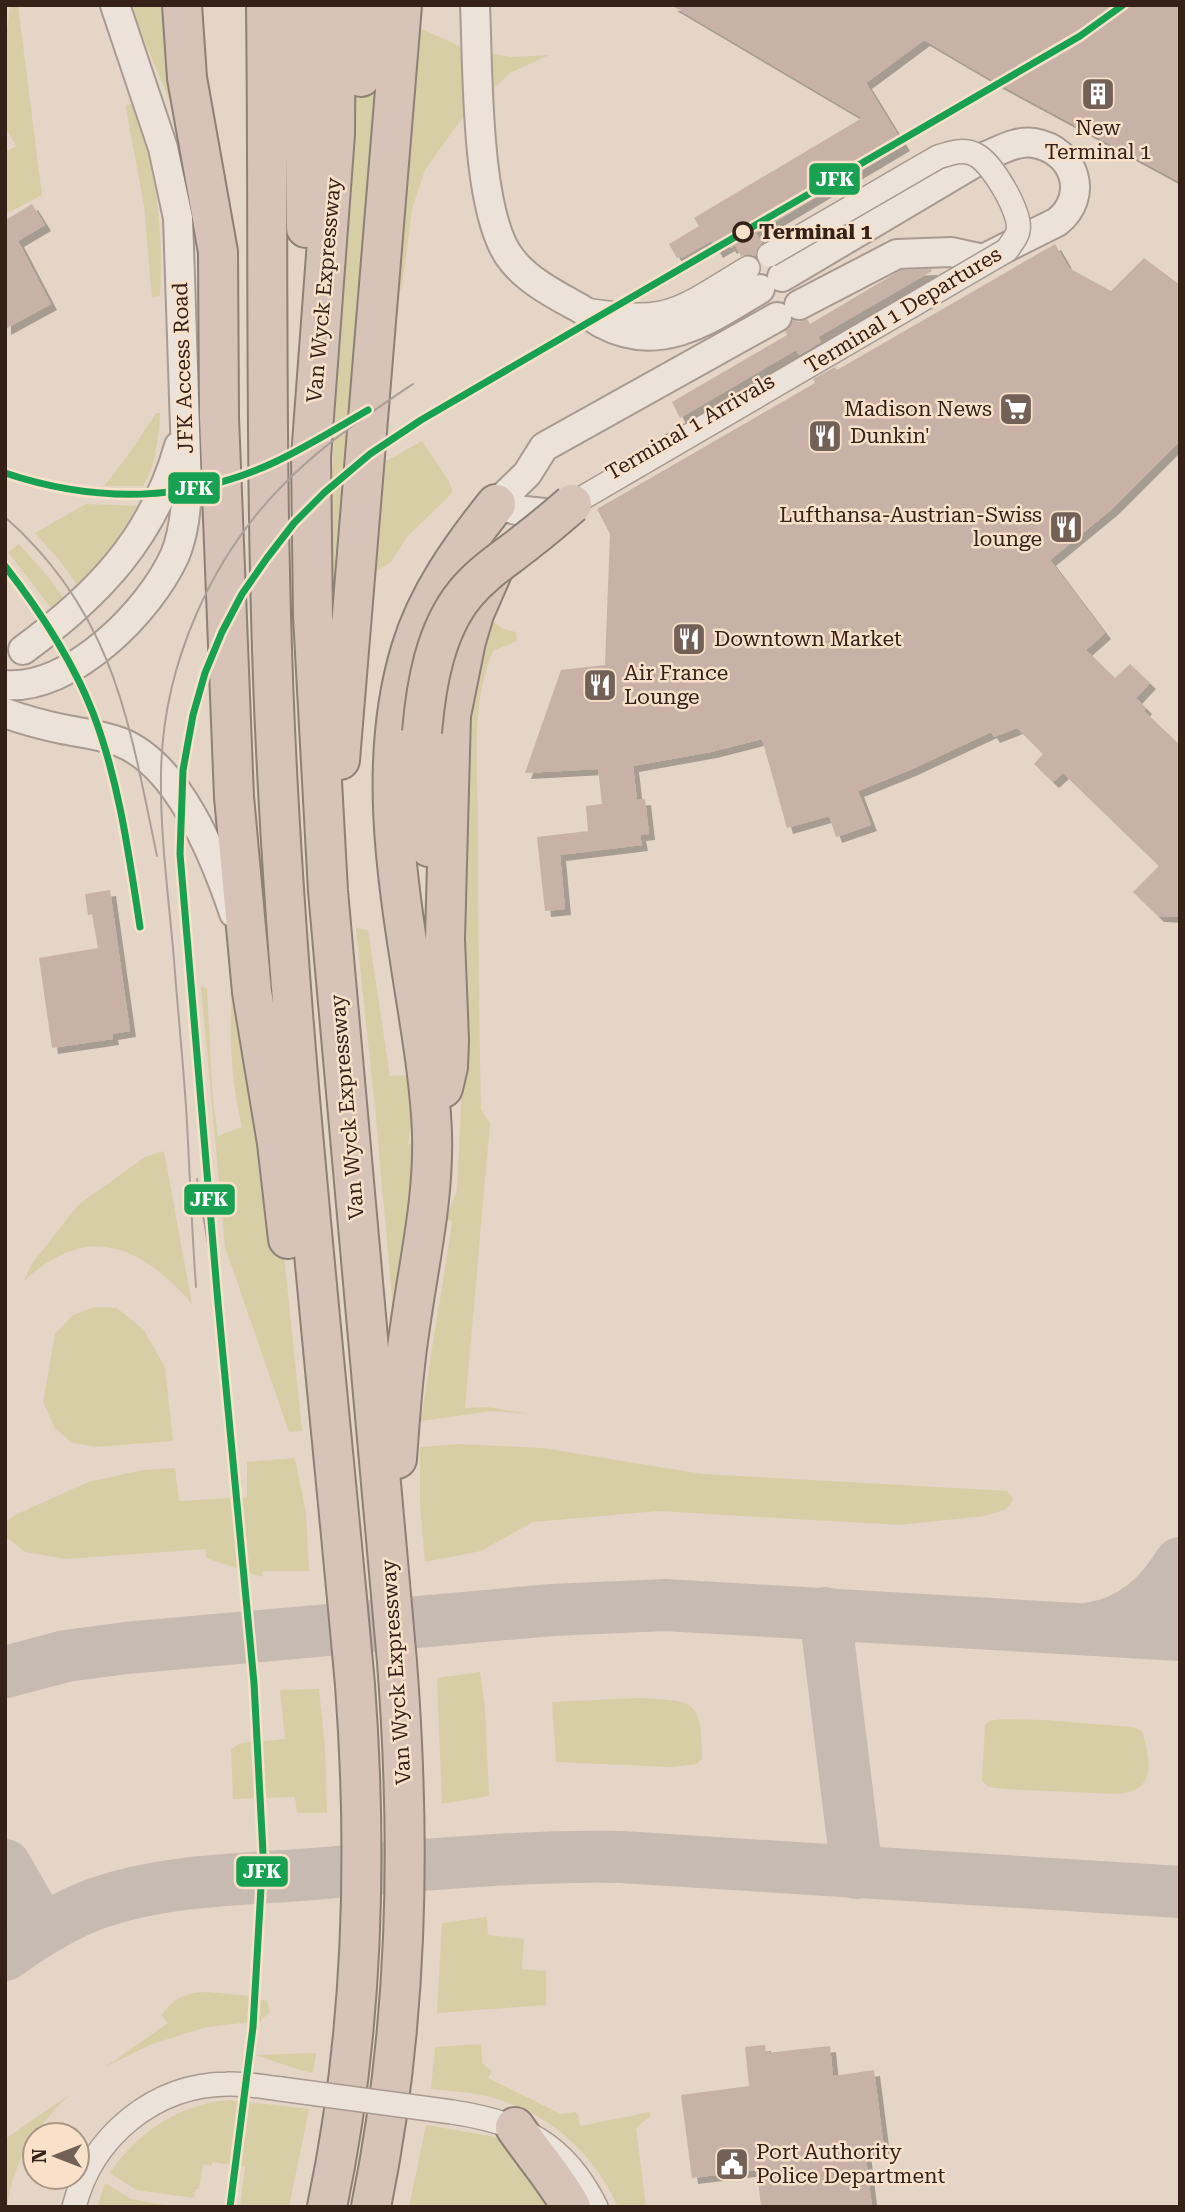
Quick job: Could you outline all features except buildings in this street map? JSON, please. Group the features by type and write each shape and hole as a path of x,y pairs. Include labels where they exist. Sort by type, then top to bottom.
{"highway":[{"path":"182,5 187,78 218,252 219,417 228,684 232,772 247,950 277,1143 319,1506 342,1540"},
{"name":"Van Wyck Expressway","path":"266,5 271,607 276,751 296,1039 358,1720 362,1867 358,1973 346,2093 327,2207"},
{"path":"303,5 310,528"},
{"name":"Van Wyck Expressway","path":"336,5 336,111 313,420 310,528 316,705 328,891 403,1735 406,1808 405,1919 394,2061 371,2207"},
{"path":"330,208 348,155 359,98 364,5"},
{"path":"328,891 380,297 402,5"},
{"path":"387,1555 410,1326 428,1221 432,1134 427,1071 396,856 393,783 398,712 411,649 430,602 454,561 496,504"},
{"path":"445,939 423,810 420,768 427,691 438,647 448,621 463,597 485,573 558,508"},
{"path":"432,1134 448,1067 445,939 449,736 459,665 474,614 502,553 517,533 558,508"},
{"path":"393,2207 394,2061"},
{"path":"515,2127 534,2155 556,2180 571,2207"},
{"path":"307,2207 335,2161"}],"street":[{"name":"JFK Access Road","path":"5,685 40,682 65,673 89,655 136,614 169,568 181,536 187,496 179,231 175,201 157,131 115,5"},
{"path":"475,5 484,166 492,222 499,242 513,262 538,283 603,324 627,333 680,333 708,321 765,272 986,156 1014,145 1032,143 1057,152 1069,164 1074,178 1073,202 1067,215 1057,222 983,259 951,252 897,254 788,311 544,447 527,474 496,504 516,510 558,508"},
{"name":"Terminal 1 Departures","path":"558,508 1007,250 1018,231 1017,213 989,164 974,153 954,151 938,157 765,272 679,308 660,314 621,315 574,306"},
{"name":"Terminal 1 Arrivals","path":"558,508 748,393 983,259"},
{"path":"14,652 59,624 92,594 136,542 165,486 185,423"},
{"path":"5,711 41,702 74,687 94,670 136,614"},
{"path":"5,711 42,725 120,741 134,748 155,766 175,790 201,831 217,863 247,950"},
{"path":"74,2207 83,2180 98,2151 118,2129 143,2110 172,2095 228,2084 452,2112 488,2118 515,2127 544,2141 562,2158 580,2178 596,2207"}],"shaded area":[{"path":"10,5 18,5 42,195 8,213 5,208 5,152 16,146 5,127 5,48"},
{"path":"125,5 172,5 171,104 145,42"},
{"path":"354,5 397,5 421,29 462,47 509,57 549,55 510,73 463,117 425,170 412,209 402,287 396,298 337,611 332,612 334,432 356,117"},
{"path":"132,104 149,159 159,217 160,296 152,297 144,206 126,109 126,105"},
{"path":"156,413 160,413 156,450 143,486 104,486 126,458"},
{"path":"422,441 449,482 451,494 406,538 391,562 372,574 379,465"},
{"path":"86,504 138,506 111,548 77,585 35,533"},
{"path":"19,544 64,598 51,608 8,552"},
{"path":"489,618 503,629 516,632 517,641 493,651 478,715 481,1109 490,1123 465,1408 487,1407 531,1414 492,1411 421,1421 452,1221 446,1219 457,1190 466,1007 464,746"},
{"path":"356,928 368,930 390,1076 409,1075 412,1117 408,1145 419,1138 396,1311 393,1308"},
{"path":"233,960 274,1157 302,1431 289,1432 225,1247 201,986 207,989 213,1101 218,1136 242,1127 232,1065"},
{"path":"164,1151 192,1304 153,1267 133,1255 112,1248 91,1247 70,1251 47,1263 24,1281 31,1265 78,1205 145,1157"},
{"path":"94,1307 117,1308 144,1330 165,1367 173,1441 96,1447 72,1443 55,1428 43,1402 55,1334 73,1315"},
{"path":"459,1444 542,1448 703,1474 1007,1491 1013,1498 1004,1510 984,1516 900,1525 658,1511 533,1522 481,1551 425,1562 420,1506 420,1447"},
{"path":"295,1458 306,1514 309,1571 263,1571 262,1577 206,1558 205,1549 66,1559 25,1552 7,1538 5,1522 15,1515 88,1482 143,1470 175,1468 179,1501 247,1497 247,1462"},
{"path":"480,1672 485,1707 489,1796 442,1804 437,1678"},
{"path":"319,1689 325,1746 327,1813 297,1813 295,1797 233,1799 231,1749 241,1743 285,1739 280,1690"},
{"path":"638,1698 683,1702 697,1713 702,1738 702,1758 697,1764 672,1767 556,1762 552,1702"},
{"path":"1002,1719 1133,1727 1142,1731 1148,1754 1145,1781 1139,1788 1116,1794 989,1787 982,1781 985,1725 989,1721"},
{"path":"487,1917 488,1935 524,1939 522,1969 546,1971 546,2005 437,2013 442,1923"},
{"path":"192,1993 249,1996 267,2001 270,2011 261,2021 207,2027 152,2044 105,2067 168,2023 161,2015 177,2000"},
{"path":"481,2044 482,2063 492,2071 488,2078 561,2114 575,2112 578,2114 580,2126 650,2112 650,2116 636,2128 646,2207 618,2207 608,2187 582,2152 550,2124 531,2113 490,2097 431,2089 435,2047"},
{"path":"316,2053 313,2073 254,2055"},
{"path":"69,2095 46,2121 31,2121"},
{"path":"231,2100 309,2109 289,2207 240,2207 245,2167 213,2162 211,2166 203,2164 199,2189 196,2189 194,2198 136,2190 110,2173 133,2145 162,2122 195,2107"},
{"path":"426,2125 496,2137 514,2145 578,2207 409,2207"},
{"path":"21,2128 21,2160 7,2207 5,2207 5,2139"},
{"path":"105,2183 131,2199 176,2207 97,2207"}],"taxiway":[{"path":"1092,1628 1119,1620 1143,1606 1163,1586 1180,1563"},
{"path":"5,1672 66,1656 126,1648 552,1610 665,1605 1180,1635"},
{"path":"825,1613 857,1873"},
{"path":"5,1955 38,1932 73,1913 98,1903 150,1889 204,1882 505,1859 621,1857 1180,1892"},
{"path":"5,1865 42,1929"}],"tram line":[{"path":"196,1287 184,1082 162,821 161,775 171,693 182,652 215,576 263,507 320,451 413,384"},
{"path":"5,517 42,554 71,592 94,631 125,715 157,856"},
{"path":"197,1179 218,1303"}],"rail line":[{"name":"JFK","path":"230,2207 253,2027 263,1853 254,1683 180,854 183,770 193,715 205,673 242,594 267,558 294,523 325,492 370,454 421,420 1080,36 1123,5"},
{"name":"JFK","path":"5,473 39,483 107,494 175,491 209,485 275,462 368,410"},
{"name":"JFK","path":"5,566 54,636 93,713 116,792 140,927"}],"place":[{"name":"New Terminal 1","path":"1098,94"},
{"name":"Terminal 1","path":"743,232"},
{"name":"Madison News","path":"1016,409"},
{"name":"Dunkin'","path":"825,436"},
{"name":"Lufthansa-Austrian-Swiss lounge","path":"1066,527"},
{"name":"Downtown Market","path":"689,639"},
{"name":"Air France Lounge","path":"600,685"},
{"name":"Port Authority Police Department","path":"732,2164"}]}
